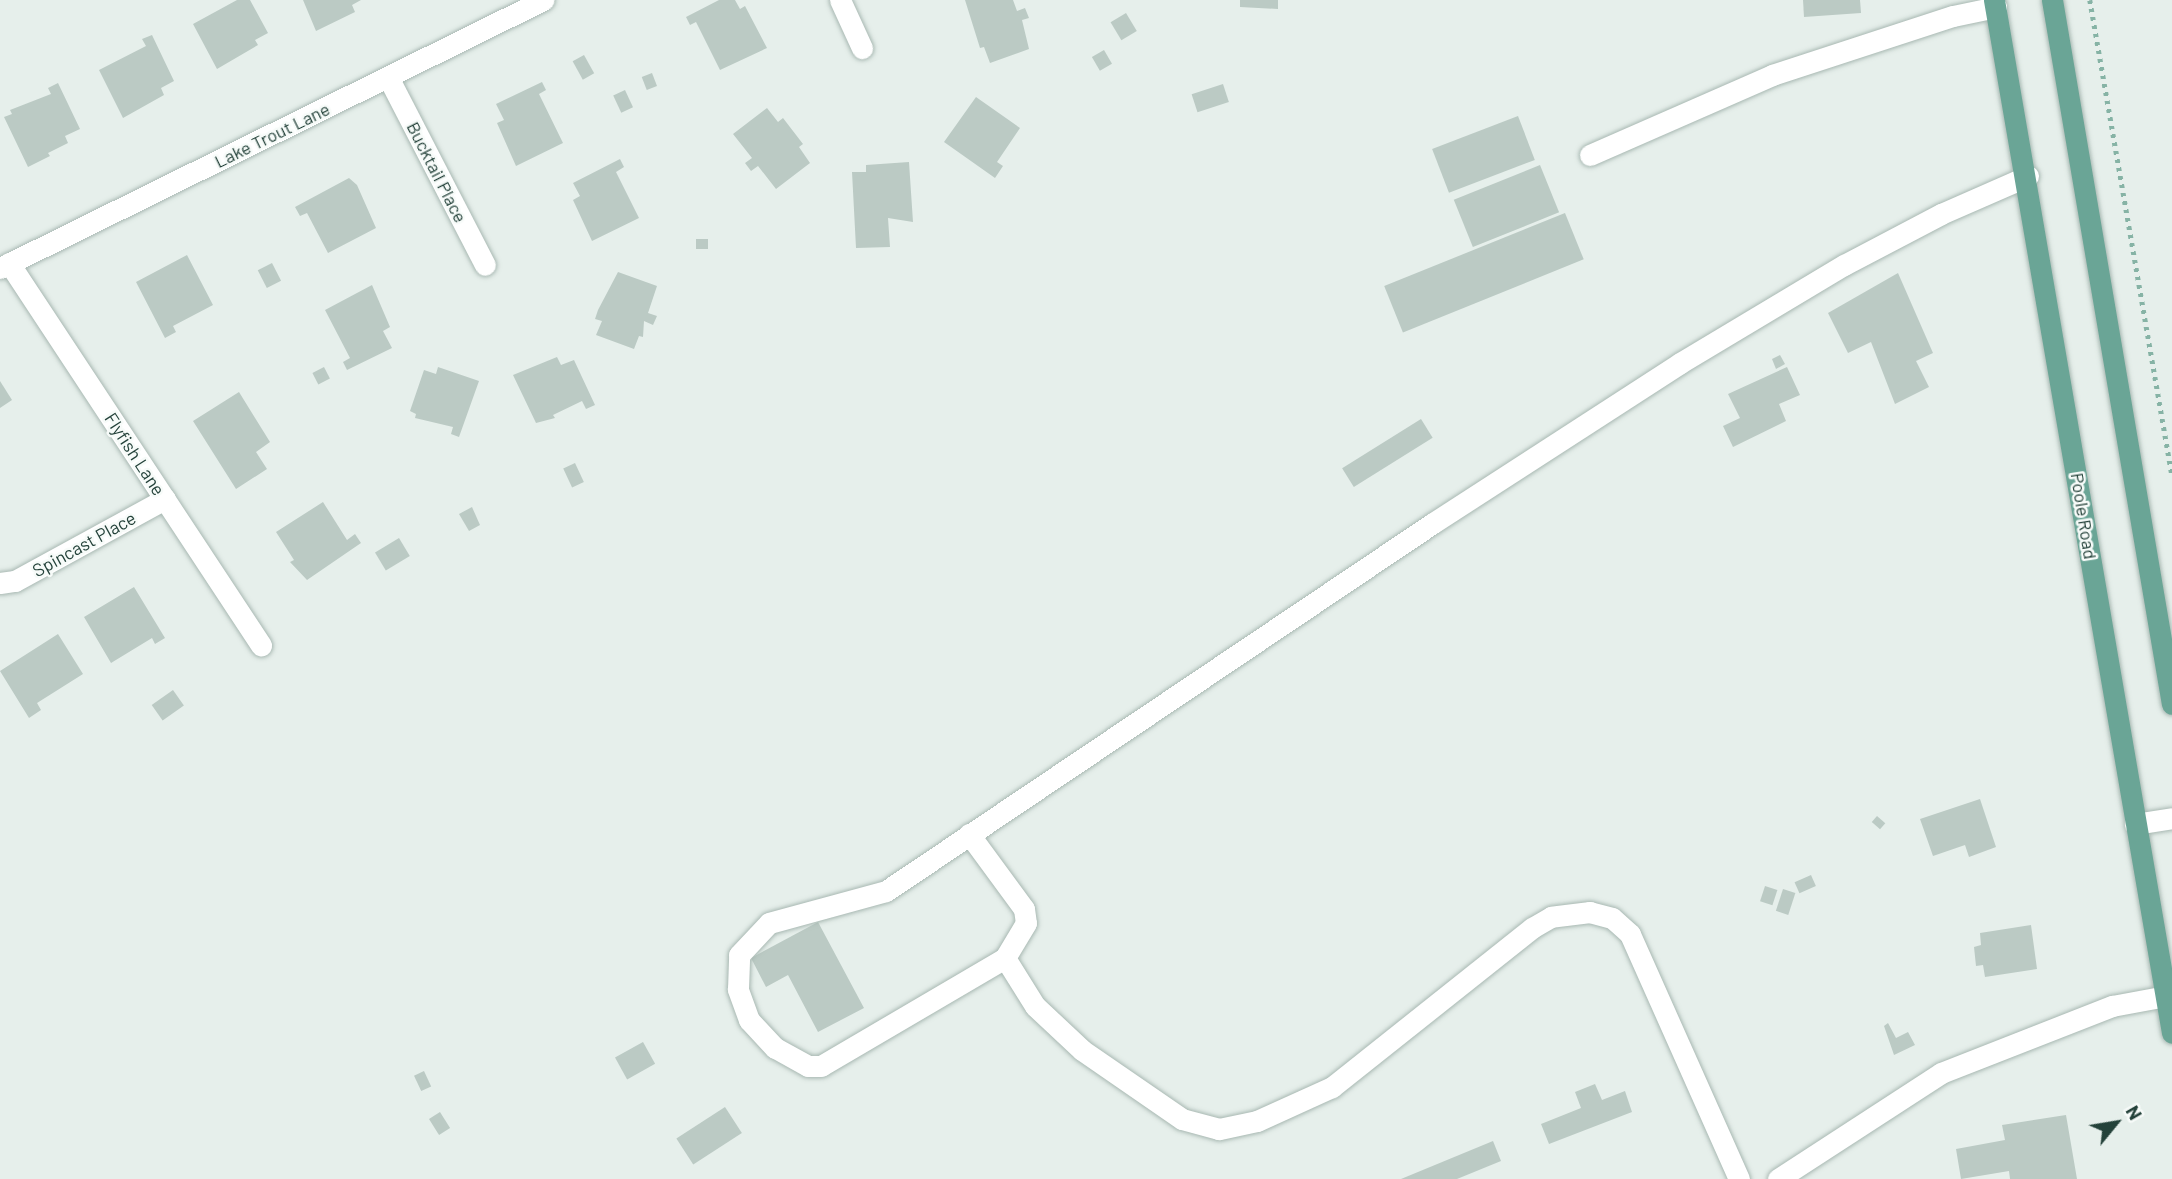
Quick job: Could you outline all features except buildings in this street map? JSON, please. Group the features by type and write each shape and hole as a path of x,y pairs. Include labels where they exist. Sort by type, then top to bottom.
{"main road":[{"path":"2052,0 2172,704"},
{"name":"Poole Road","path":"1995,4 2028,176 2172,1033"}],"street":[{"name":"Lake Trout Lane","path":"5,265 389,79 543,0"},
{"path":"840,0 862,48"},
{"path":"1590,155 1772,75 1995,4"},
{"name":"Bucktail Place","path":"389,79 485,265"},
{"path":"969,834 1024,909 1026,923 1005,958 821,1066 808,1066 775,1048 749,1020 741,1000 739,956 769,923 797,912 878,895 969,834 1680,363 1844,265 1941,214 2028,176"},
{"name":"Flyfish Lane","path":"5,265 261,645"},
{"name":"Spincast Place","path":"0,583 15,582 165,499"},
{"path":"2135,824 2172,818"},
{"path":"1005,958 1035,1006 1082,1050 1167,1111 1202,1127 1219,1129 1257,1121 1332,1087 1551,917 1590,912 1612,918 1630,934 1739,1179"},
{"path":"1778,1179 1941,1073 2112,1006 2166,996"}],"path":[{"path":"2090,0 2172,477"}]}
